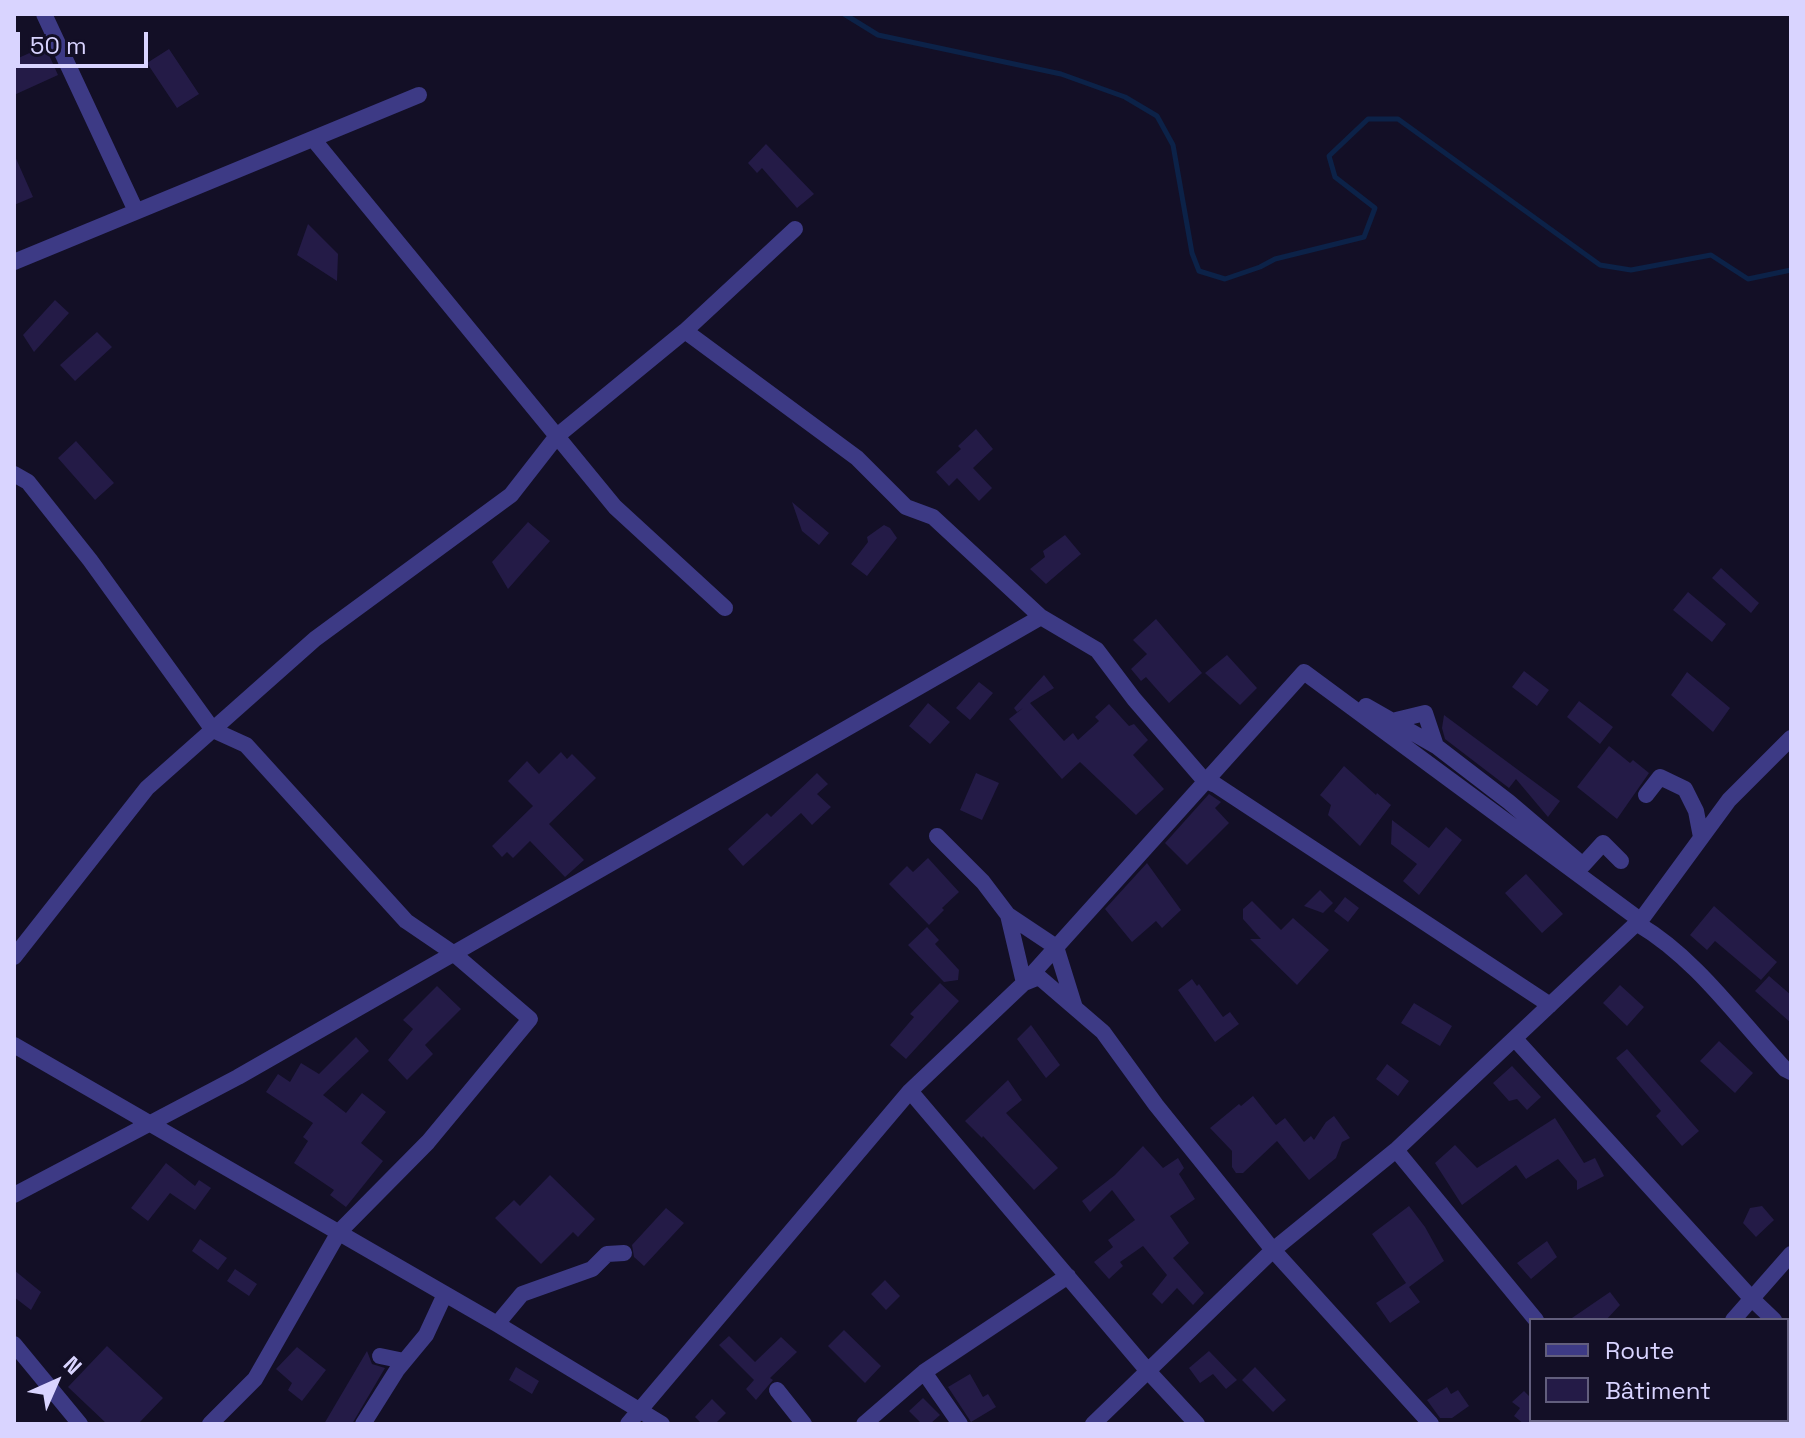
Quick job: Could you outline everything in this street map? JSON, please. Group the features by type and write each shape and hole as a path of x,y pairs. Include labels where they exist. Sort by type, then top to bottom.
{"street":[{"path":"44,14 136,211"},
{"path":"14,262 419,95"},
{"path":"313,139 615,507 725,608"},
{"path":"14,957 147,788 315,639 511,495 557,436 685,331 795,229"},
{"path":"685,331 857,458 906,507 933,517 1041,617 1097,650 1134,699 1204,780 1550,1005"},
{"path":"14,474 28,482 90,560 213,730 246,745 406,921 453,953 530,1019 428,1142 339,1232 255,1379 210,1424"},
{"path":"14,1195 152,1124 1041,617"},
{"path":"628,1424 910,1091 1024,983 1304,672 1640,920 1638,924"},
{"path":"1342,699 1351,699 1436,746 1509,802 1583,865 1603,843 1621,861"},
{"path":"1093,1424 1273,1250 1396,1150 1638,924 1739,788 1791,738"},
{"path":"1646,795 1660,777 1685,789 1696,811 1701,837"},
{"path":"937,836 983,882 1008,915 1056,947 1075,1008"},
{"path":"1008,915 1024,983"},
{"path":"1638,924 1666,941 1791,1072"},
{"path":"1024,983 1039,977 1103,1032 1156,1105 1273,1250 1431,1424"},
{"path":"1515,1039 1772,1318"},
{"path":"14,1045 497,1324 662,1424"},
{"path":"910,1091 1147,1370 1197,1424"},
{"path":"1396,1150 1534,1318"},
{"path":"497,1324 522,1294 592,1269 607,1254 624,1253"},
{"path":"1735,1318 1791,1254"},
{"path":"864,1424 924,1372 1068,1276"},
{"path":"363,1424 404,1361 426,1335 445,1294"},
{"path":"14,1344 80,1424"},
{"path":"380,1356 404,1361"},
{"path":"924,1372 960,1424"},
{"path":"777,1390 804,1424"}],"building":[{"path":"45,46 58,75 14,95 14,60"},
{"path":"169,49 199,94 177,108 147,63"},
{"path":"766,144 814,194 797,208 762,168 757,173 748,163"},
{"path":"14,154 33,197 14,205"},
{"path":"308,224 338,254 337,281 297,255"},
{"path":"55,300 69,313 34,352 23,335"},
{"path":"97,332 112,347 75,381 60,365"},
{"path":"976,429 993,449 973,468 992,488 979,501 957,478 949,486 936,472 961,449 958,446"},
{"path":"76,441 114,483 95,500 58,458"},
{"path":"792,502 829,533 819,545 802,531"},
{"path":"528,522 550,541 508,589 492,562"},
{"path":"884,525 897,538 867,576 851,564 868,542 867,537"},
{"path":"1065,535 1081,554 1046,584 1030,569 1045,557 1043,551"},
{"path":"1721,568 1759,603 1751,613 1712,578"},
{"path":"1688,592 1726,624 1712,642 1673,610"},
{"path":"1156,619 1202,673 1169,703 1146,677 1141,681 1131,669 1147,654 1133,640"},
{"path":"1227,655 1257,688 1240,705 1205,673"},
{"path":"1524,671 1549,690 1537,706 1512,687"},
{"path":"1687,672 1730,708 1713,732 1671,695"},
{"path":"1044,675 1054,688 1030,703 1064,741 1073,733 1078,740 1099,721 1095,717 1109,704 1129,726 1134,724 1148,740 1133,755 1164,789 1136,815 1080,762 1062,779 1009,719 1023,708 1017,712 1014,708"},
{"path":"979,682 993,693 970,720 956,708"},
{"path":"1579,701 1613,727 1600,744 1567,717"},
{"path":"928,703 950,722 930,744 909,726"},
{"path":"1444,715 1560,801 1548,817 1516,779 1509,788 1445,739 1442,728"},
{"path":"1609,746 1649,773 1617,819 1577,787"},
{"path":"561,752 567,759 572,754 596,778 549,824 584,860 565,877 530,841 513,858 507,852 502,857 492,846 533,806 508,781 527,761 539,774"},
{"path":"1344,766 1391,805 1360,846 1328,815 1331,805 1320,795"},
{"path":"817,773 828,784 817,794 831,807 812,825 801,813 743,866 728,849 767,813 771,817"},
{"path":"976,773 999,783 982,820 960,810"},
{"path":"1209,794 1221,802 1215,808 1229,823 1187,865 1165,843"},
{"path":"1392,820 1429,848 1446,827 1462,840 1419,895 1403,881 1417,864 1391,844"},
{"path":"928,858 959,892 929,925 889,884 907,866 913,872"},
{"path":"1147,863 1181,910 1162,928 1156,921 1132,942 1105,909"},
{"path":"1526,874 1563,914 1542,933 1505,893"},
{"path":"1320,890 1333,903 1323,913 1304,906"},
{"path":"1345,897 1359,908 1348,922 1334,911"},
{"path":"1252,901 1281,930 1293,918 1329,950 1297,985 1250,939 1261,939 1243,919 1243,909"},
{"path":"1714,906 1777,962 1761,980 1715,941 1707,950 1690,935"},
{"path":"927,927 939,940 935,944 959,970 958,980 944,982 908,945"},
{"path":"1769,976 1791,995 1791,1023 1755,991"},
{"path":"1192,979 1223,1017 1230,1012 1239,1024 1215,1042 1178,990"},
{"path":"940,983 959,1001 906,1059 890,1045 914,1017 910,1014"},
{"path":"1620,985 1644,1007 1627,1026 1603,1003"},
{"path":"437,986 461,1009 425,1045 433,1054 407,1080 388,1060 413,1029 403,1020"},
{"path":"1414,1003 1452,1026 1440,1046 1401,1023"},
{"path":"1031,1025 1060,1065 1046,1078 1017,1039"},
{"path":"356,1037 369,1051 323,1095 346,1113 362,1093 386,1112 361,1143 383,1161 346,1207 330,1195 334,1190 294,1163 308,1141 303,1137 313,1123 266,1092 278,1074 290,1082 301,1063 319,1074"},
{"path":"1719,1041 1753,1073 1735,1093 1700,1061"},
{"path":"1627,1049 1699,1131 1682,1146 1656,1116 1661,1111 1616,1058"},
{"path":"1387,1064 1409,1081 1398,1096 1376,1079"},
{"path":"1512,1066 1541,1097 1527,1110 1517,1099 1509,1101 1493,1083"},
{"path":"1008,1080 1022,1100 1006,1113 1058,1168 1034,1190 965,1121"},
{"path":"1253,1096 1276,1125 1285,1118 1304,1142 1311,1136 1314,1140 1334,1116 1350,1138 1342,1142 1336,1158 1309,1180 1277,1141 1243,1173 1236,1173 1232,1167 1232,1151 1210,1128"},
{"path":"1555,1118 1584,1163 1595,1158 1604,1176 1577,1190 1577,1181 1558,1159 1526,1179 1516,1165 1462,1205 1435,1163 1455,1145 1477,1168"},
{"path":"1143,1146 1163,1168 1178,1158 1184,1168 1179,1174 1195,1199 1170,1216 1189,1243 1173,1258 1204,1293 1193,1305 1177,1288 1162,1304 1152,1294 1167,1275 1143,1246 1120,1262 1123,1266 1109,1279 1094,1262 1113,1247 1108,1240 1135,1220 1112,1190 1090,1212 1082,1201 1115,1175"},
{"path":"166,1163 195,1186 199,1180 211,1188 195,1210 170,1193 148,1221 131,1208"},
{"path":"550,1175 595,1219 578,1237 573,1232 541,1264 495,1218 514,1200 520,1206"},
{"path":"1409,1206 1444,1261 1409,1287 1420,1302 1390,1323 1376,1303 1406,1283 1372,1234"},
{"path":"1762,1206 1774,1220 1756,1237 1743,1223 1750,1208"},
{"path":"666,1208 684,1223 644,1266 634,1257 632,1245"},
{"path":"200,1239 227,1258 218,1270 192,1251"},
{"path":"1547,1241 1557,1257 1531,1279 1517,1263"},
{"path":"235,1269 257,1284 249,1296 227,1281"},
{"path":"14,1270 41,1292 31,1310 14,1297"},
{"path":"885,1280 900,1296 886,1310 871,1294"},
{"path":"1610,1292 1620,1305 1608,1318 1572,1318"},
{"path":"844,1330 881,1366 865,1383 828,1346"},
{"path":"729,1336 755,1362 781,1337 797,1352 770,1378 773,1380 756,1400 746,1389 754,1380 719,1345"},
{"path":"107,1346 163,1398 138,1424 107,1424 68,1387"},
{"path":"297,1347 326,1370 302,1401 288,1390 292,1383 276,1369"},
{"path":"367,1351 372,1364 385,1368 352,1424 324,1424"},
{"path":"1209,1351 1237,1380 1226,1389 1213,1374 1200,1383 1189,1368"},
{"path":"516,1367 539,1381 532,1394 509,1380"},
{"path":"1255,1367 1286,1400 1273,1412 1242,1380"},
{"path":"970,1374 983,1397 988,1394 996,1407 971,1422 948,1387"},
{"path":"1447,1387 1451,1394 1458,1390 1469,1406 1452,1418 1440,1418 1427,1400"},
{"path":"1524,1391 1529,1396 1531,1424 1524,1424 1514,1416 1520,1408 1512,1402"},
{"path":"923,1398 940,1415 930,1424 922,1424 909,1411"},
{"path":"712,1399 726,1413 715,1424 702,1424 695,1417"}],"waterway":[{"path":"844,14 878,35 1061,74 1125,97 1157,116 1173,145 1192,253 1199,271 1225,279 1275,259 1364,237 1375,208 1335,177 1329,156 1368,119 1398,119 1600,265 1631,270 1711,255 1748,279 1791,270"}]}
